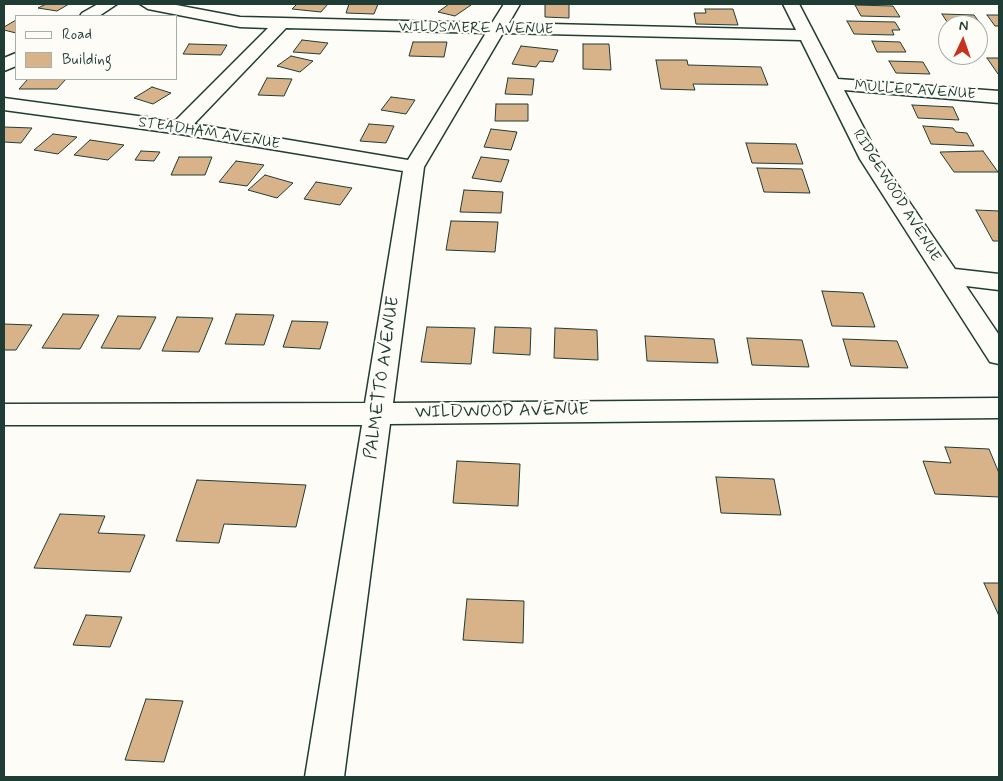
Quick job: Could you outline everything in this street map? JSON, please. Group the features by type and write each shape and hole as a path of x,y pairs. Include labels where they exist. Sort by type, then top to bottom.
{"street":[{"path":"90,15 109,4"},
{"name":"WILDSMERE AVENUE","path":"148,4 240,22 282,24 806,35"},
{"name":"PALMETTO AVENUE","path":"324,777 414,167 512,4"},
{"name":"RIDGEWOOD AVENUE","path":"790,4 870,159 999,355"},
{"path":"240,22 260,8"},
{"path":"180,128 282,24"},
{"path":"4,66 15,59"},
{"name":"MULLER AVENUE","path":"832,84 999,97"},
{"name":"STEADHAM AVENUE","path":"4,104 180,128 414,167"},
{"path":"947,276 999,282"},
{"name":"WILDWOOD AVENUE","path":"4,414 378,414 999,408"}],"building":[{"path":"46,4 69,4 57,11 38,8"},
{"path":"297,4 328,4 321,12 292,9"},
{"path":"349,4 378,4 374,14 346,13"},
{"path":"449,4 471,5 455,16 438,12"},
{"path":"545,4 569,4 569,18 545,17"},
{"path":"855,5 893,6 900,17 861,16"},
{"path":"705,9 733,9 738,25 696,24 694,13 706,13"},
{"path":"942,14 974,15 943,15"},
{"path":"988,15 999,15 999,26 995,26"},
{"path":"15,21 15,33 4,30 4,27"},
{"path":"847,21 895,22 900,30 892,30 894,35 854,34"},
{"path":"302,40 328,43 320,54 293,52"},
{"path":"872,41 900,42 906,52 877,52"},
{"path":"413,42 447,42 444,57 409,56"},
{"path":"189,44 227,45 221,55 183,54"},
{"path":"583,44 609,44 611,70 583,69"},
{"path":"521,46 558,50 553,62 540,61 536,67 512,64"},
{"path":"291,56 313,61 300,72 277,66"},
{"path":"988,58 999,58 998,74 988,59"},
{"path":"656,60 687,60 688,65 761,67 768,85 693,84 695,90 661,89"},
{"path":"889,61 923,62 930,74 896,73"},
{"path":"267,78 292,79 284,96 258,95"},
{"path":"508,78 534,79 532,95 505,94"},
{"path":"27,80 65,80 57,89 19,89"},
{"path":"152,87 171,93 153,104 134,98"},
{"path":"391,97 415,100 406,114 381,110"},
{"path":"496,104 528,104 528,121 495,121"},
{"path":"912,105 953,107 959,120 918,118"},
{"path":"369,124 394,126 386,143 360,141"},
{"path":"923,126 953,128 956,132 967,133 974,146 931,144"},
{"path":"4,127 32,128 21,143 4,142"},
{"path":"491,129 517,132 511,150 484,147"},
{"path":"53,134 77,137 58,154 34,150"},
{"path":"90,140 124,145 108,160 74,155"},
{"path":"746,143 796,144 803,164 752,163"},
{"path":"141,151 160,152 154,161 135,160"},
{"path":"983,151 998,172 954,172 940,152"},
{"path":"179,157 212,157 205,175 171,175"},
{"path":"481,157 509,160 501,182 472,178"},
{"path":"236,161 264,165 247,186 219,182"},
{"path":"757,168 802,169 810,193 764,192"},
{"path":"265,175 293,183 277,198 248,190"},
{"path":"316,182 352,188 340,205 304,199"},
{"path":"464,190 503,192 501,213 460,212"},
{"path":"976,210 999,211 999,241 993,241"},
{"path":"451,221 498,222 495,252 446,250"},
{"path":"822,291 863,293 875,327 832,326"},
{"path":"63,314 99,315 80,349 42,348"},
{"path":"236,314 274,315 264,345 225,344"},
{"path":"118,316 156,317 140,349 101,348"},
{"path":"177,317 213,318 199,352 162,351"},
{"path":"292,321 328,322 320,349 283,347"},
{"path":"4,324 32,325 16,350 4,350"},
{"path":"427,327 475,328 471,364 421,362"},
{"path":"495,327 531,328 530,355 493,353"},
{"path":"555,328 597,330 598,360 554,358"},
{"path":"645,336 714,339 718,363 647,361"},
{"path":"747,338 802,340 809,367 752,365"},
{"path":"843,339 897,341 908,368 851,366"},
{"path":"945,447 989,449 999,473 999,497 935,494 923,461 951,463"},
{"path":"457,461 520,464 518,506 453,503"},
{"path":"716,477 774,479 781,515 721,513"},
{"path":"197,480 306,485 296,527 224,524 219,543 176,541"},
{"path":"60,514 105,516 98,533 145,535 130,572 34,568"},
{"path":"984,583 999,583 999,616"},
{"path":"467,599 524,601 523,643 463,640"},
{"path":"86,615 122,617 110,647 73,645"},
{"path":"146,699 183,701 164,762 125,760"}]}
